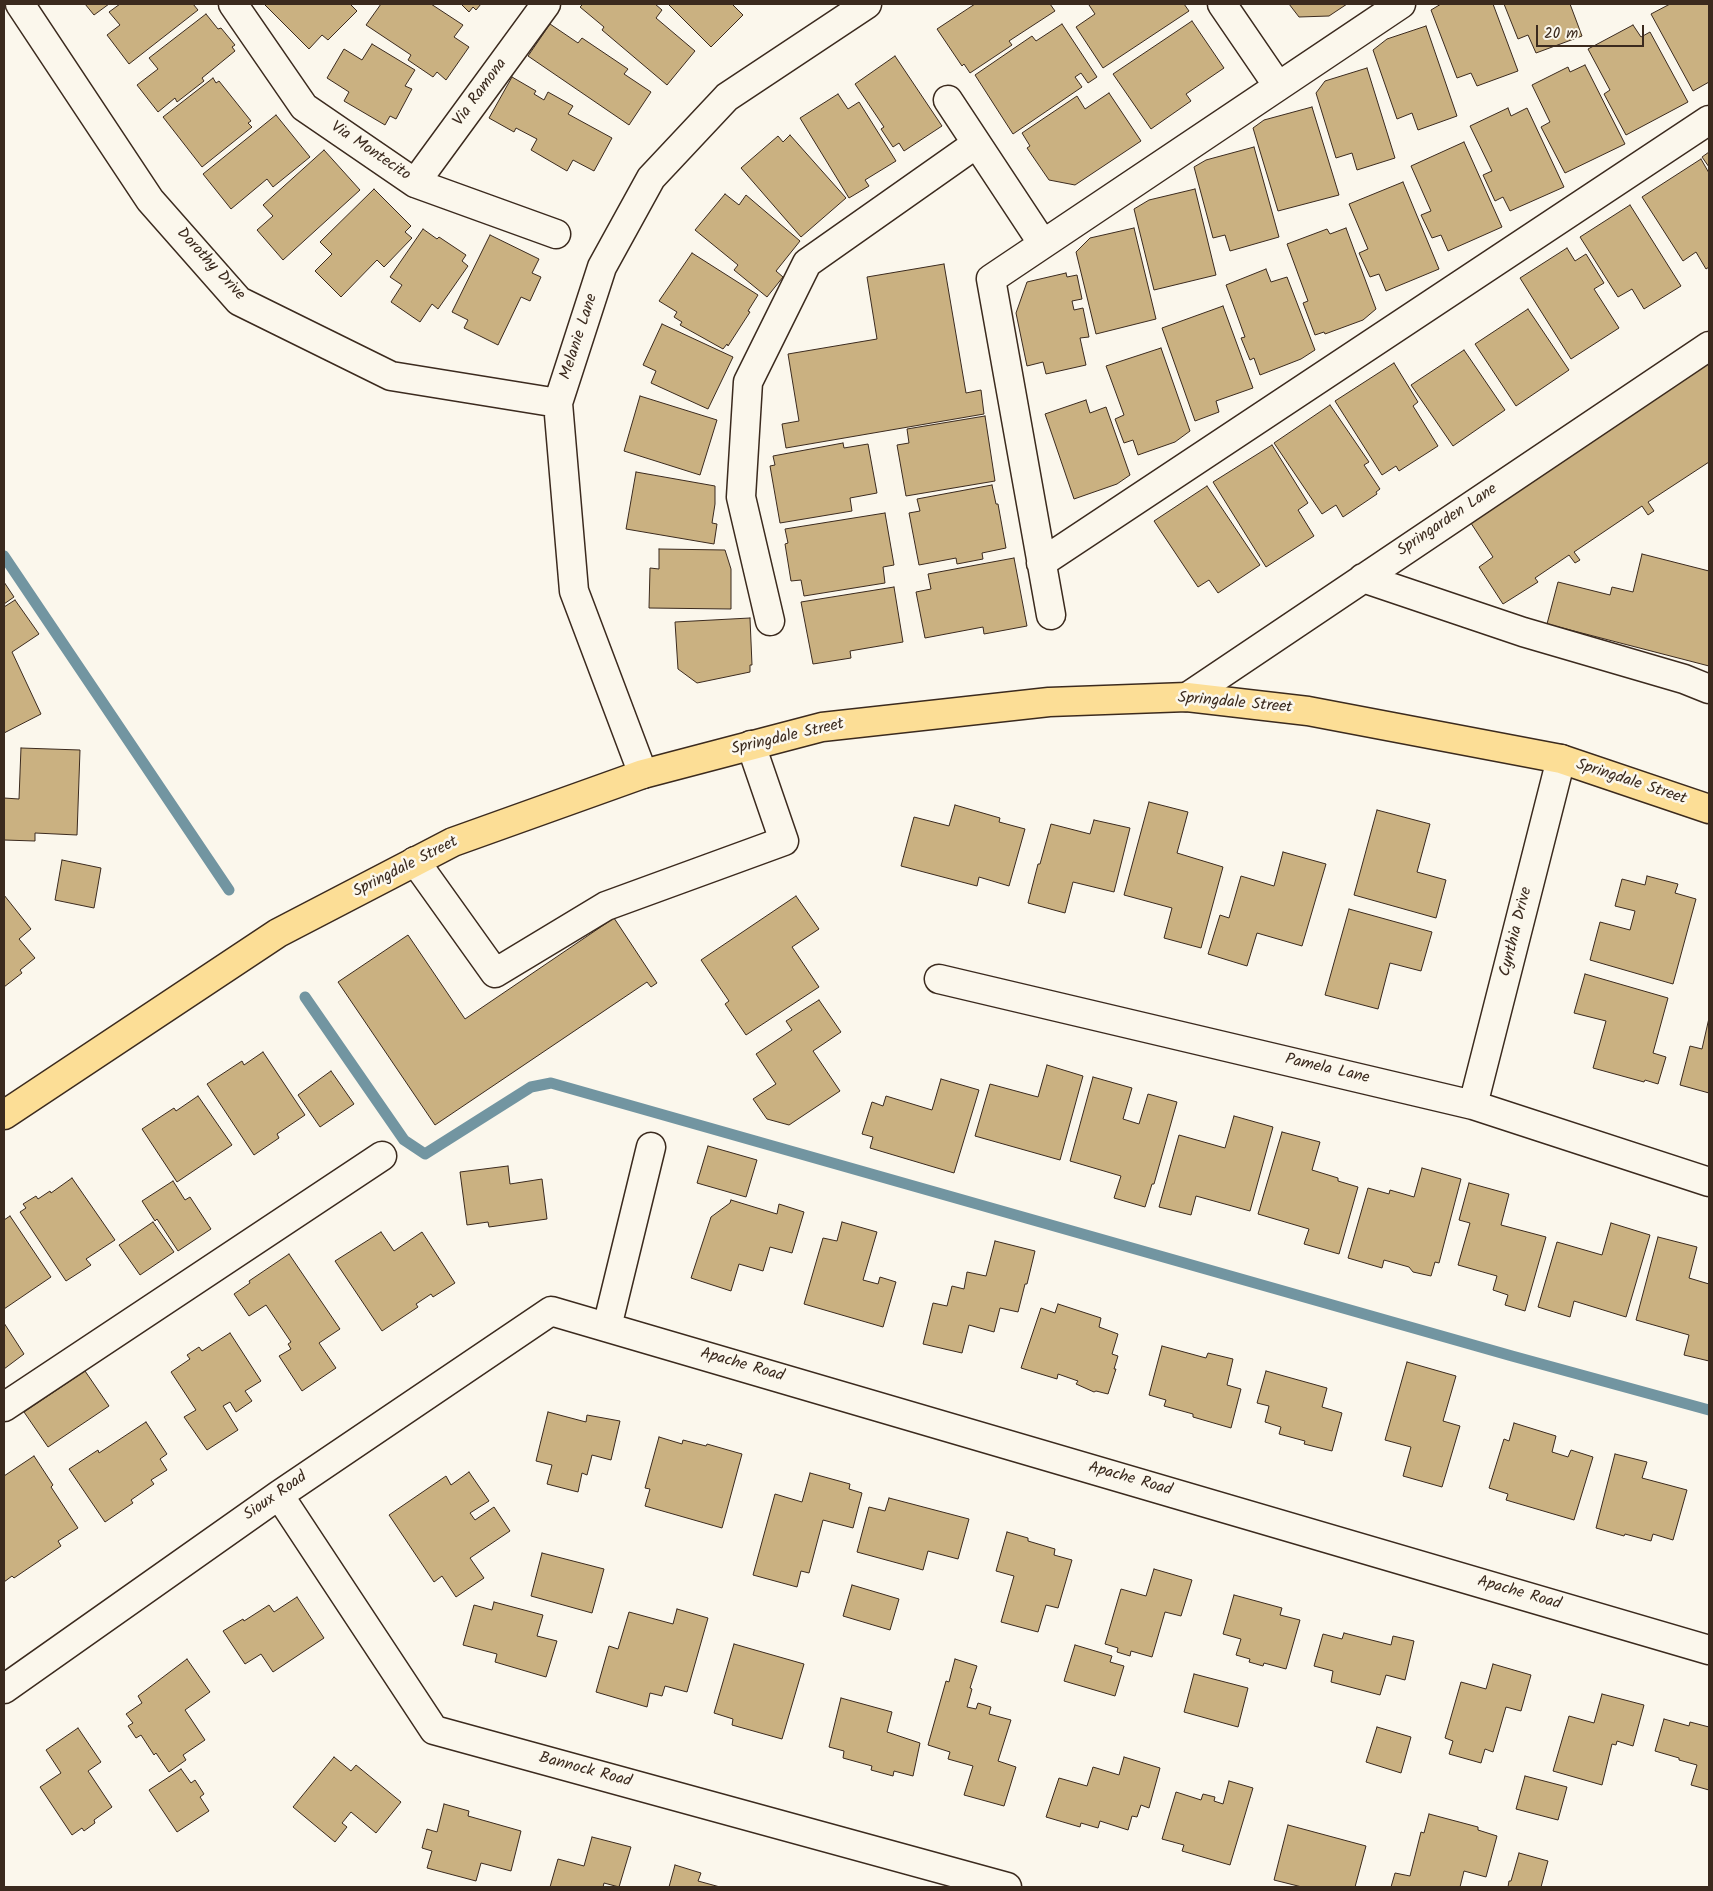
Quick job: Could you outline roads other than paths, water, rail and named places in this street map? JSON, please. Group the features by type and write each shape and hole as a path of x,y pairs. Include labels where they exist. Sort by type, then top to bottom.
{"main road":[{"name":"Springdale Street","path":"4,1115 278,933 453,842 643,774 822,727 1049,702 1187,697 1308,711 1561,759 1709,809"}],"street":[{"name":"Dorothy Drive","path":"20,4 150,200 239,301 391,376 558,404"},
{"name":"Via Montecito","path":"233,4 304,107 415,183 556,234"},
{"name":"Via Ramona","path":"415,183 546,4"},
{"name":"Melanie Lane","path":"643,774 574,591 558,404 602,267 651,178 727,97 867,4"},
{"path":"1222,4 1278,86"},
{"path":"1051,614 992,279 1401,4"},
{"path":"948,100 1043,244"},
{"path":"1041,563 1709,120"},
{"path":"770,621 741,497 748,382 807,263 976,144"},
{"name":"Springarden Lane","path":"1187,697 1709,346"},
{"path":"1364,578 1523,632 1684,679 1709,689"},
{"path":"415,861 495,973 606,906 784,841 752,745"},
{"name":"Cynthia Drive","path":"1473,1105 1561,759"},
{"name":"Pamela Lane","path":"939,979 1473,1105 1709,1182"},
{"path":"607,1327 651,1146"},
{"path":"4,1407 382,1156"},
{"name":"Apache Road","path":"552,1310 1709,1650"},
{"name":"Sioux Road","path":"4,1689 279,1495 552,1310"},
{"name":"Bannock Road","path":"279,1495 434,1730 1007,1887"}],"waterway":[{"path":"4,556 229,890"},
{"path":"305,997 404,1140 425,1154 531,1087 551,1083 1512,1356 1709,1410"}]}
